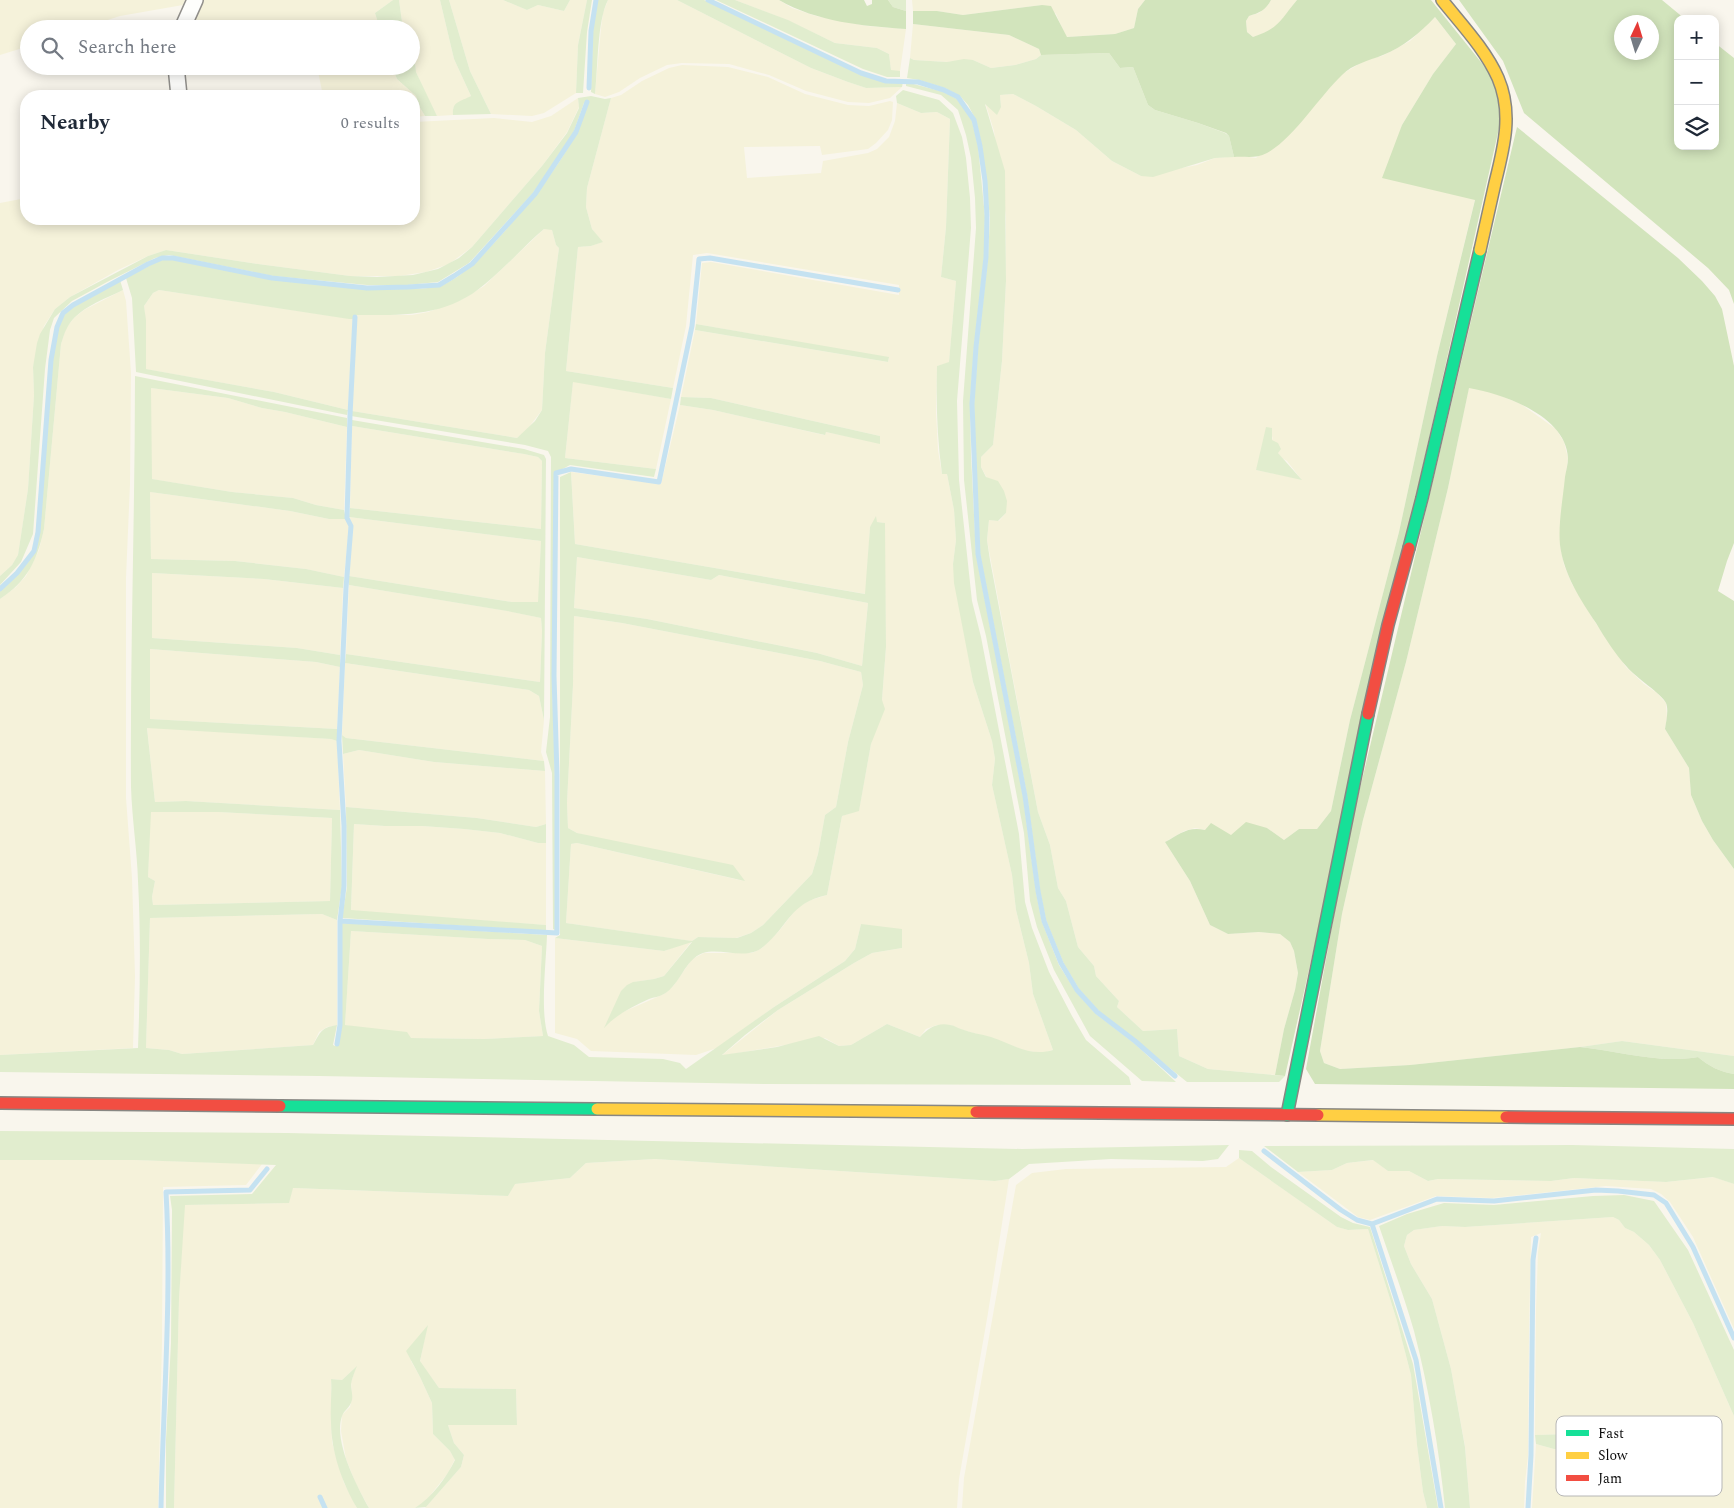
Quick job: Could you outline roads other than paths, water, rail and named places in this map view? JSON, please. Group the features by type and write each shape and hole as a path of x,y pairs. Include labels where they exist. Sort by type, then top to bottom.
{"main road":[{"path":"1287,1115 1369,709 1388,625 1422,498 1506,138 1508,121 1506,100 1499,79 1490,61 1459,19 1442,0"},
{"path":"0,1103 1734,1119"}],"street":[{"path":"186,20 195,0"},
{"path":"177,75 178,90"}],"waterway":[{"path":"589,88 591,31 596,0"},
{"path":"708,0 861,73 886,81 918,82 944,90 958,97 974,120 985,181 987,216 986,257 972,404 978,554 1025,796 1044,921 1061,963 1077,990 1097,1012 1135,1041 1175,1076"},
{"path":"0,589 17,573 34,551 38,532 51,360 57,327 63,313 73,305 162,258 173,258 272,278 367,288 439,285 472,264 535,194 576,132 587,102"},
{"path":"337,1044 340,1025 340,921 557,933 557,775 554,676 556,473 571,469 659,482 692,326 699,259 710,258 898,290"},
{"path":"340,921 344,886 344,826 339,741 346,588 351,526 347,518 355,317"},
{"path":"1264,1151 1341,1210 1357,1220 1372,1224 1416,1360 1441,1508"},
{"path":"161,1508 168,1310 166,1192 250,1190 267,1169"},
{"path":"1372,1224 1437,1199 1494,1201 1596,1190 1654,1195 1666,1203 1693,1247 1734,1338"},
{"path":"1528,1508 1531,1455 1533,1260 1536,1238"},
{"path":"320,1497 325,1508"}]}
